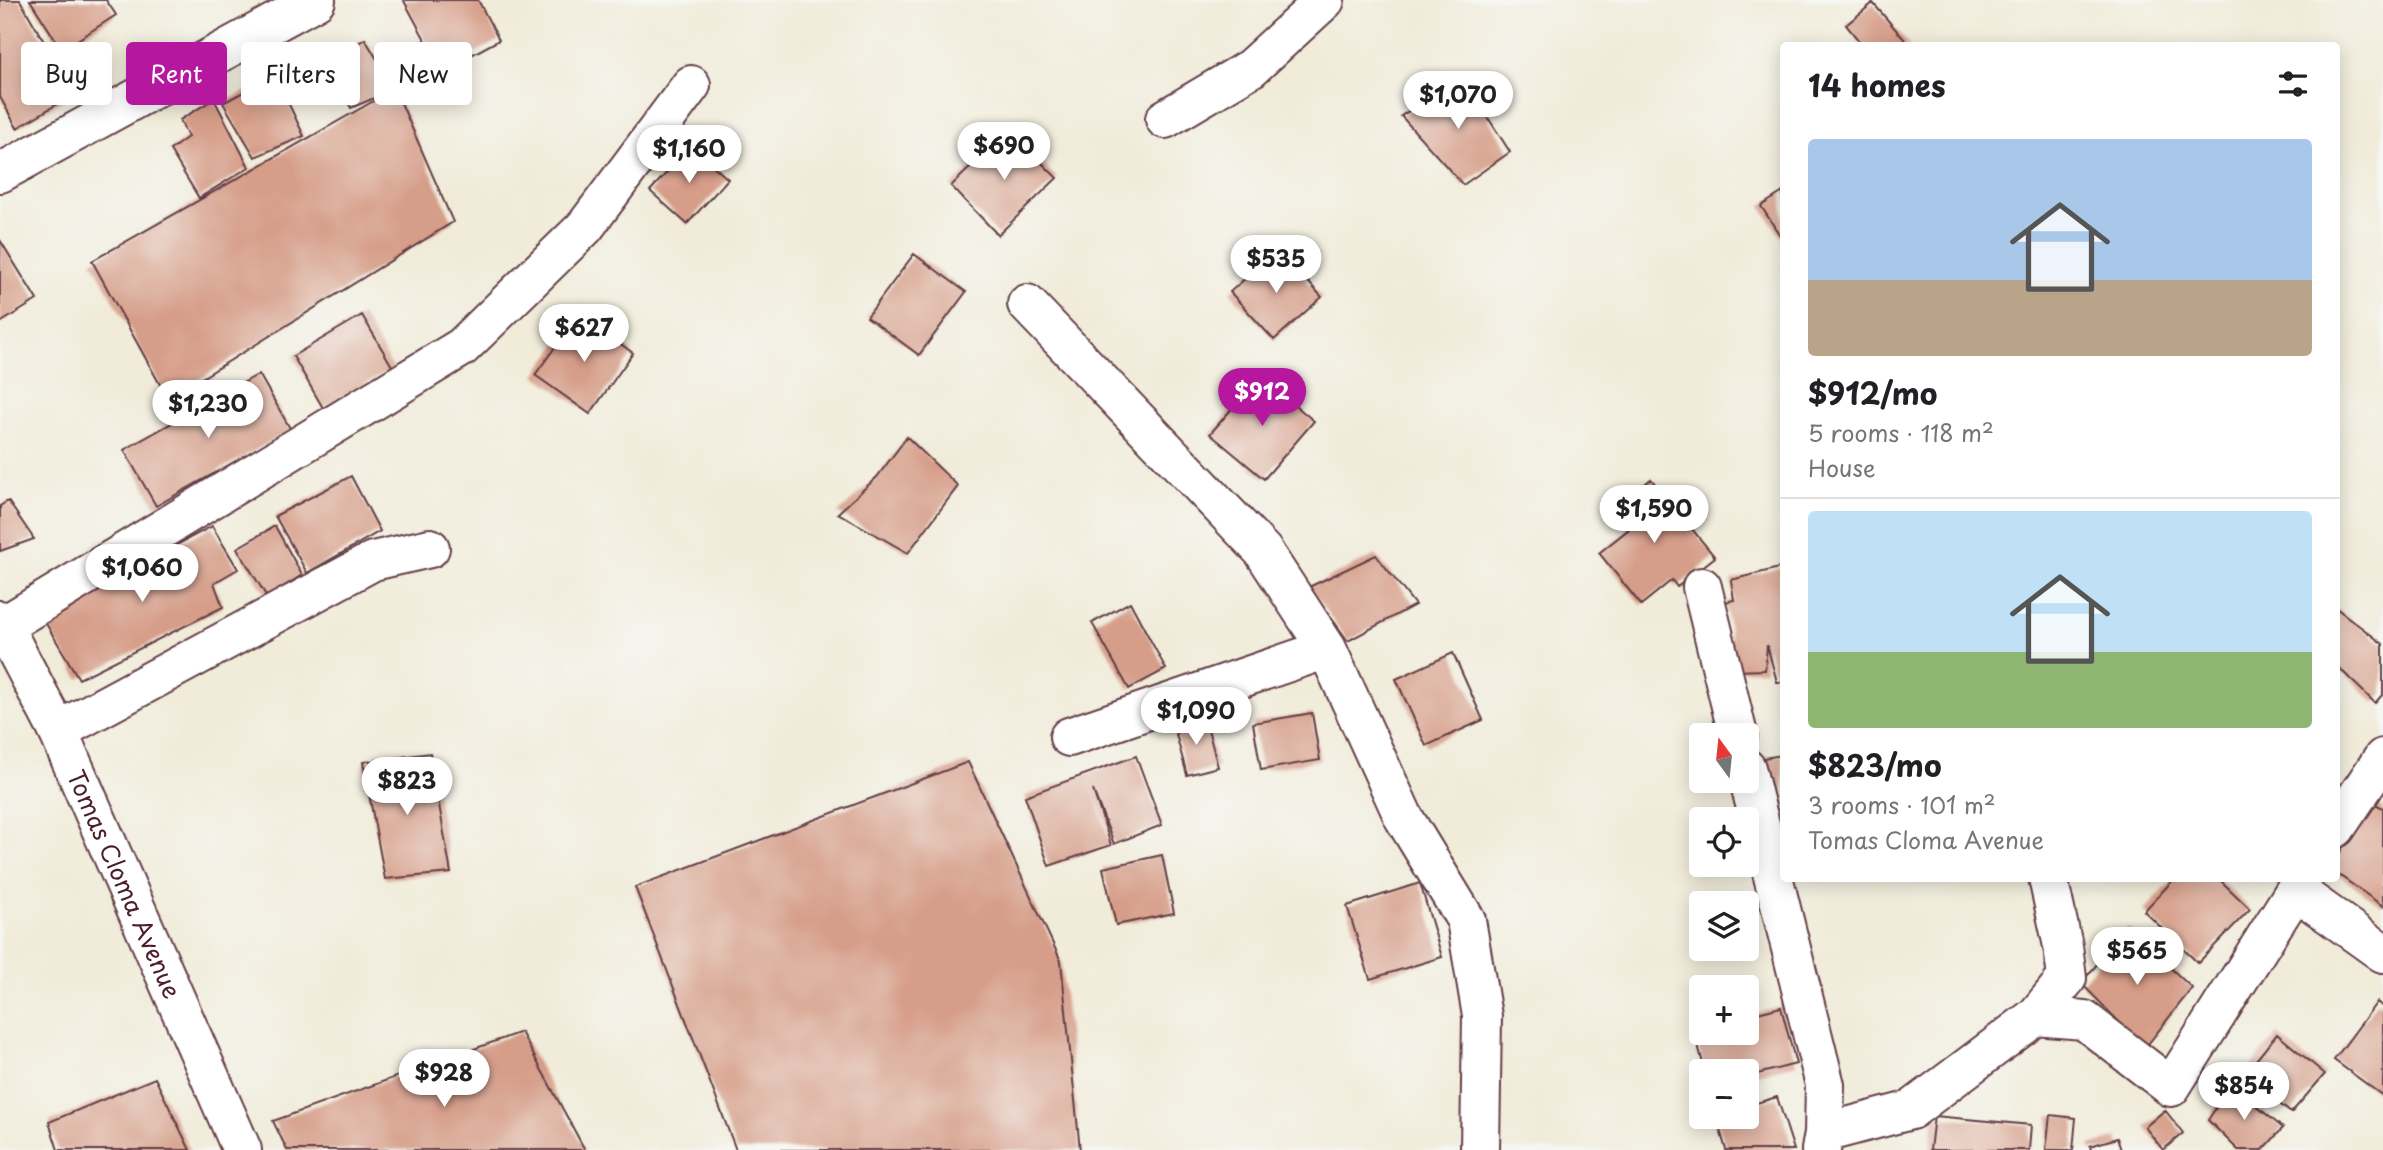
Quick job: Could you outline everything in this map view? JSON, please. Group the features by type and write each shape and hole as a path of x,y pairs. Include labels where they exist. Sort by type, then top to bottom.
{"street":[{"path":"0,173 316,0"},
{"path":"1164,119 1251,68 1325,0"},
{"path":"1,623 462,347 585,227 691,85"},
{"path":"1027,304 1263,551 1326,649 1404,818 1466,920 1482,1016 1480,1150"},
{"path":"58,731 373,561 430,548"},
{"path":"1702,587 1735,723"},
{"name":"Tomas Cloma Avenue","path":"1,623 58,731 242,1150"},
{"path":"1069,737 1326,649"},
{"path":"2340,822 2383,758"},
{"path":"1752,793 1825,1085 1823,1142 1911,1110 2036,1016 2067,978 2049,882"},
{"path":"2036,1016 2084,1020 2171,1087 2299,884 2383,953"}],"building":[{"path":"0,0 20,0 44,42 21,42 21,105 56,105 17,128 0,97"},
{"path":"30,0 106,0 116,15 74,42 57,42"},
{"path":"478,0 499,40 472,55 472,42 426,42 404,1"},
{"path":"1873,3 1907,42 1860,42 1846,25"},
{"path":"365,39 374,54 374,98 360,104 360,42"},
{"path":"1462,77 1510,152 1463,185 1401,116"},
{"path":"241,93 241,105 289,105 304,136 255,157 224,105 227,105 227,101"},
{"path":"374,101 374,105 402,105 453,222 168,399 92,261"},
{"path":"204,105 217,105 249,167 199,198 170,150 188,137 180,120"},
{"path":"1009,130 1057,178 998,235 951,186"},
{"path":"691,146 728,179 687,224 650,191"},
{"path":"1780,194 1780,235 1761,206"},
{"path":"0,240 37,300 0,323"},
{"path":"1278,249 1322,297 1274,340 1230,292"},
{"path":"914,254 966,292 919,355 867,317"},
{"path":"579,314 633,353 590,414 535,375"},
{"path":"362,315 393,368 323,408 293,356"},
{"path":"259,374 291,430 156,506 124,450"},
{"path":"1260,376 1314,421 1264,479 1210,434"},
{"path":"907,437 958,486 908,553 838,513 877,477"},
{"path":"351,476 380,531 307,573 275,516"},
{"path":"1651,479 1715,557 1677,587 1672,580 1641,605 1599,553 1629,529 1614,510"},
{"path":"8,501 34,539 0,551 0,506"},
{"path":"212,526 238,569 214,583 223,607 79,679 42,617"},
{"path":"275,526 302,575 267,597 237,548"},
{"path":"1376,555 1415,605 1348,641 1309,587"},
{"path":"1780,568 1780,682 1777,682 1767,645 1765,670 1735,671 1725,602 1734,600 1731,580"},
{"path":"1130,602 1166,669 1129,689 1092,623"},
{"path":"2340,611 2383,644 2383,694 2375,703 2340,669"},
{"path":"1453,653 1483,720 1426,746 1396,679"},
{"path":"1312,713 1320,760 1261,770 1253,723"},
{"path":"1205,718 1218,767 1187,775 1174,727"},
{"path":"430,753 451,873 385,879 363,762"},
{"path":"1780,755 1780,849 1762,786 1763,758"},
{"path":"1136,756 1162,825 1114,844 1093,790 1111,845 1049,866 1025,796"},
{"path":"968,762 1061,961 1080,1150 736,1150 635,887"},
{"path":"2370,801 2383,808 2383,906 2340,876 2340,852"},
{"path":"1162,855 1174,913 1116,925 1103,868"},
{"path":"2171,882 2222,882 2250,909 2198,963 2144,911"},
{"path":"1420,883 1442,957 1370,979 1347,906"},
{"path":"2128,928 2192,988 2145,1048 2081,983"},
{"path":"2377,1002 2383,1007 2383,1096 2334,1060"},
{"path":"1781,1007 1796,1064 1759,1074 1759,1059 1702,1059 1698,1045 1759,1045 1759,1013"},
{"path":"521,1032 585,1150 287,1150 273,1121"},
{"path":"2277,1034 2325,1074 2291,1113 2244,1075"},
{"path":"155,1078 190,1150 58,1150 49,1122"},
{"path":"2231,1085 2283,1128 2263,1150 2238,1150 2208,1120"},
{"path":"1777,1097 1794,1150 1726,1150 1720,1129 1759,1129 1759,1102"},
{"path":"2165,1110 2183,1133 2163,1150 2145,1127"},
{"path":"2050,1115 2076,1118 2073,1150 2046,1150"},
{"path":"1934,1116 2031,1125 2029,1150 1930,1150"},
{"path":"2117,1138 2121,1150 2091,1150 2090,1146"}]}
